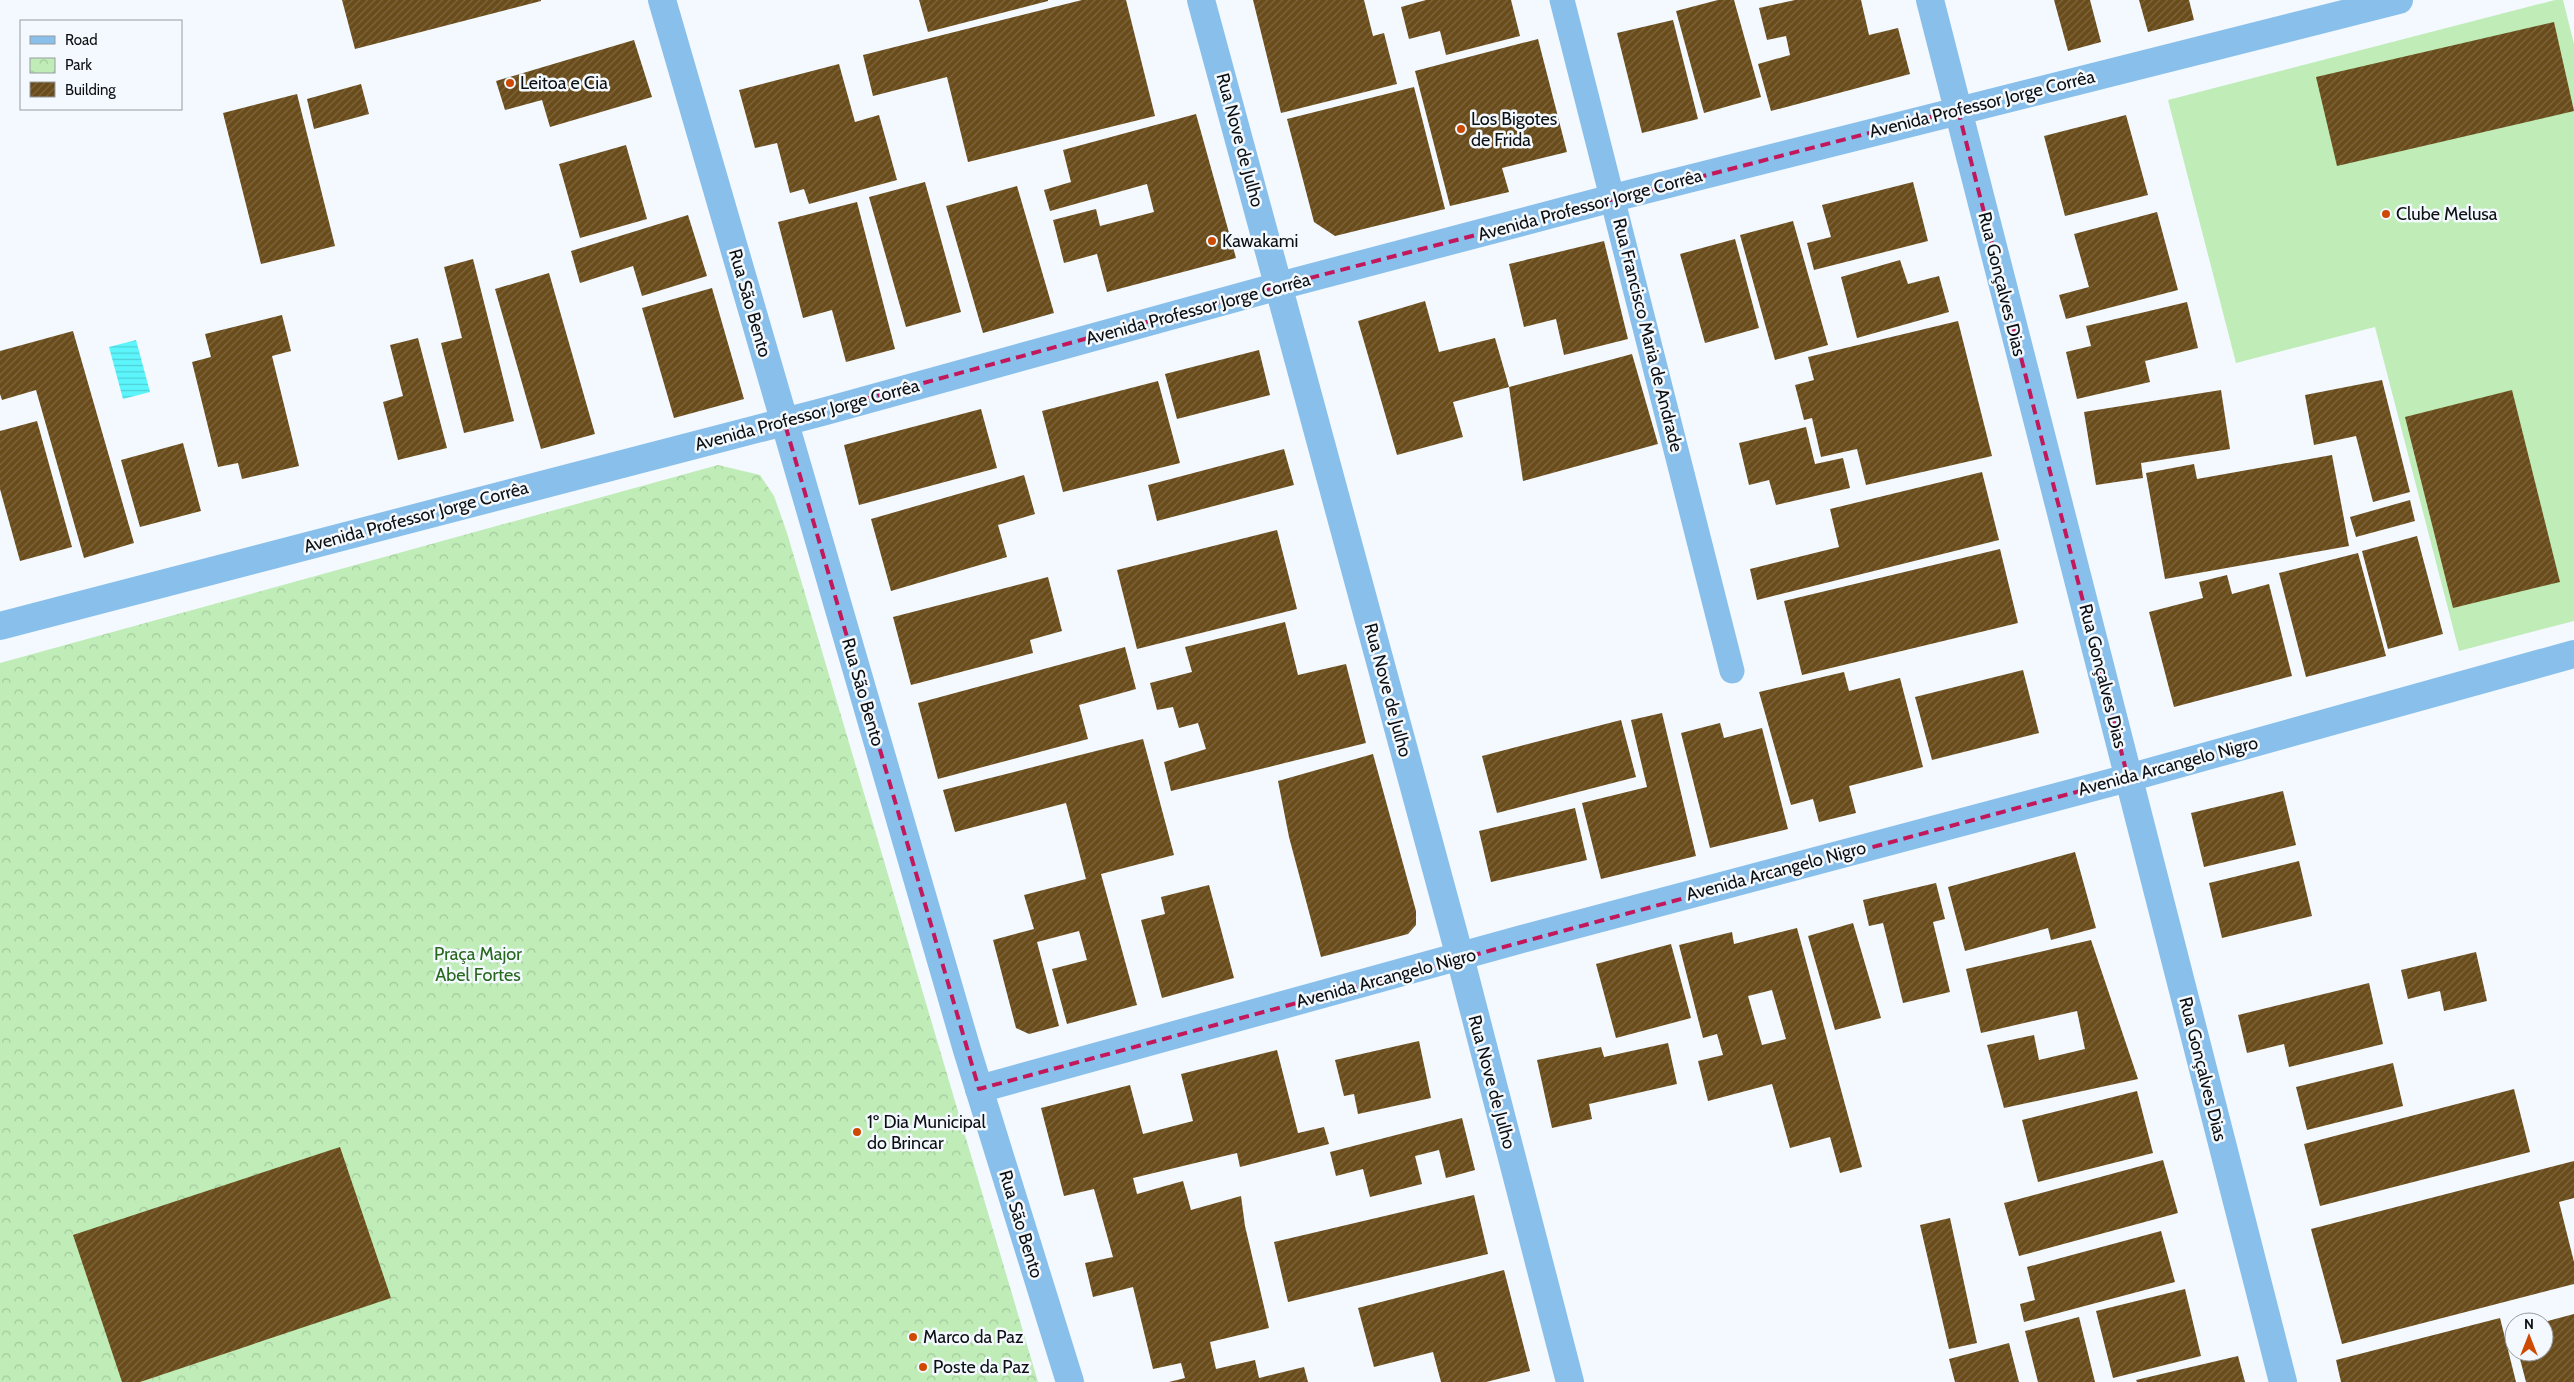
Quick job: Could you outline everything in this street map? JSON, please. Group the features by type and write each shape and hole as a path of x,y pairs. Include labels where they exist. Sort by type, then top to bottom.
{"street":[{"name":"Rua São Bento","path":"662,0 979,1089 1070,1382"},
{"name":"Rua Nove de Julho","path":"1201,0 1280,286 1460,958 1570,1382"},
{"name":"Rua Gonçalves Dias","path":"1930,0 2283,1382"},
{"name":"Avenida Professor Jorge Corrêa","path":"0,626 784,421 1280,286 1614,198 2399,0"},
{"name":"Avenida Arcangelo Nigro","path":"979,1089 2128,778 2574,654"}],"lane":[{"name":"Rua Francisco Maria de Andrade","path":"1562,0 1614,198 1732,671"}],"highlighted area":[{"path":"1958,110 2128,778 979,1089 784,421 1279,286"}],"green space":[{"name":"Clube Melusa","path":"2555,0 2563,0 2574,44 2574,621 2459,651 2375,327 2236,363 2168,100"},
{"name":"Praça Major Abel Fortes","path":"718,465 760,475 774,496 787,533 1038,1382 0,1382 0,663"}],"water":[{"path":"136,340 150,392 123,399 109,347"}],"building":[{"path":"342,0 541,0 541,1 355,49"},
{"path":"919,0 1048,0 1048,1 928,32"},
{"path":"1082,0 1126,0 1155,116 968,162 947,77 873,96 863,55"},
{"path":"1253,0 1364,0 1373,36 1384,33 1397,84 1281,113"},
{"path":"1426,0 1511,0 1520,36 1446,55 1440,31 1409,39 1401,7"},
{"path":"1718,0 1734,0 1761,97 1704,113 1676,11"},
{"path":"1795,0 1861,0 1869,35 1898,28 1910,74 1771,111 1758,64 1790,55 1786,36 1767,40 1759,8"},
{"path":"2054,0 2090,0 2101,42 2068,51"},
{"path":"2139,0 2189,0 2194,20 2148,32"},
{"path":"1673,20 1698,119 1642,133 1617,33"},
{"path":"2554,22 2574,111 2337,166 2316,77"},
{"path":"1538,39 1567,152 1502,168 1509,192 1450,206 1415,71"},
{"path":"634,40 652,97 550,127 542,100 505,110 496,81"},
{"path":"839,64 855,122 879,115 897,180 809,204 804,189 790,193 777,143 755,148 739,90"},
{"path":"361,84 369,114 314,129 307,99"},
{"path":"1414,87 1445,209 1335,236 1314,222 1287,119"},
{"path":"297,94 335,246 261,264 223,113"},
{"path":"1196,114 1236,258 1107,292 1097,254 1064,263 1053,220 1096,209 1100,226 1154,212 1147,184 1050,211 1044,190 1071,182 1063,150"},
{"path":"2126,115 2148,195 2065,216 2044,136"},
{"path":"626,145 647,219 580,238 559,164"},
{"path":"925,182 961,312 906,327 869,197"},
{"path":"1913,182 1928,241 1814,270 1807,243 1831,237 1822,205"},
{"path":"1017,186 1054,313 983,333 946,206"},
{"path":"857,202 895,349 846,362 832,310 803,318 778,222"},
{"path":"2157,212 2178,290 2066,319 2059,295 2089,287 2074,234"},
{"path":"688,215 707,276 642,296 633,266 580,283 571,251"},
{"path":"1793,221 1828,345 1775,360 1740,235"},
{"path":"1735,239 1759,328 1705,343 1680,254"},
{"path":"1604,241 1628,339 1564,355 1556,319 1524,327 1509,264"},
{"path":"473,259 514,421 464,433 441,343 462,338 444,267"},
{"path":"1900,260 1908,284 1939,276 1949,312 1857,338 1841,277"},
{"path":"549,273 595,434 541,449 495,289"},
{"path":"712,288 744,399 674,418 642,308"},
{"path":"1425,301 1439,352 1495,338 1509,387 1453,402 1463,437 1397,455 1358,321"},
{"path":"2187,302 2198,348 2145,361 2150,382 2077,399 2066,352 2091,346 2086,326"},
{"path":"282,315 291,351 272,356 299,466 242,479 238,463 218,467 192,362 211,357 205,334"},
{"path":"1958,321 1992,456 1866,485 1857,449 1821,457 1812,418 1804,420 1795,385 1814,380 1808,357"},
{"path":"73,331 134,543 84,558 36,390 2,400 0,394 0,351"},
{"path":"418,338 447,448 398,460 383,402 403,396 390,345"},
{"path":"1259,350 1270,395 1177,419 1165,374"},
{"path":"1632,354 1658,444 1523,481 1509,387"},
{"path":"2382,380 2410,492 2373,502 2356,436 2314,445 2305,395"},
{"path":"1158,381 1180,463 1063,492 1042,411"},
{"path":"2221,390 2230,449 2141,463 2143,478 2096,485 2084,412"},
{"path":"2512,390 2560,582 2453,608 2405,417"},
{"path":"981,409 997,468 859,505 844,445"},
{"path":"37,421 72,547 20,561 0,489 0,431"},
{"path":"1806,427 1815,464 1843,458 1850,488 1776,505 1769,480 1749,485 1739,443"},
{"path":"183,443 201,511 140,527 121,460"},
{"path":"1284,449 1294,485 1157,521 1148,485"},
{"path":"2332,455 2349,546 2165,579 2146,473 2194,464 2197,479"},
{"path":"1982,472 1999,540 1757,600 1750,569 1839,547 1830,509"},
{"path":"1024,475 1035,514 998,525 1007,557 891,591 871,519"},
{"path":"2410,500 2415,521 2356,537 2350,517"},
{"path":"1277,530 1297,609 1137,649 1117,570"},
{"path":"2417,536 2443,634 2388,649 2362,551"},
{"path":"2000,549 2018,623 1802,675 1784,601"},
{"path":"2358,553 2386,656 2306,677 2279,573"},
{"path":"2227,575 2232,594 2269,584 2292,676 2174,707 2149,612 2203,598 2199,582"},
{"path":"1048,577 1062,631 1030,640 1033,653 911,685 893,617"},
{"path":"1285,622 1298,675 1346,664 1366,743 1171,791 1164,762 1206,749 1198,723 1179,728 1173,707 1157,710 1150,683 1192,672 1185,647"},
{"path":"1125,647 1136,689 1079,705 1088,739 938,779 918,703"},
{"path":"2023,670 2039,733 1932,760 1915,697"},
{"path":"1844,672 1849,691 1900,678 1923,767 1849,786 1856,813 1819,822 1813,799 1791,805 1759,692"},
{"path":"1662,713 1696,856 1601,879 1582,803 1647,787 1631,720"},
{"path":"1621,720 1636,777 1497,813 1482,756"},
{"path":"1720,723 1724,738 1762,728 1788,829 1710,848 1681,733"},
{"path":"1143,739 1174,855 1101,874 1137,1005 1067,1024 1052,969 1087,960 1079,931 1037,942 1059,1026 1029,1034 1016,1028 993,940 1034,929 1024,895 1086,879 1066,803 955,832 943,790"},
{"path":"1373,754 1416,911 1416,925 1408,934 1321,957 1289,837 1278,781"},
{"path":"2283,791 2296,845 2204,867 2191,813"},
{"path":"1575,808 1587,860 1491,882 1479,831"},
{"path":"2075,852 2096,928 2051,940 2048,928 1965,951 1948,887"},
{"path":"2299,861 2312,916 2222,938 2209,883"},
{"path":"1936,883 1945,919 1933,922 1950,992 1903,1003 1883,923 1869,926 1863,900"},
{"path":"1209,885 1234,978 1162,998 1141,920 1165,914 1161,897"},
{"path":"1853,923 1881,1018 1835,1030 1808,936"},
{"path":"1797,928 1862,1167 1840,1173 1830,1137 1790,1148 1772,1084 1708,1101 1698,1061 1723,1055 1717,1034 1703,1038 1679,945 1732,932 1734,944","holes":["1772,990 1786,1039 1762,1045 1748,996"]},
{"path":"2091,940 2138,1079 2004,1108 1987,1045 2034,1035 2039,1060 2085,1049 2077,1011 1981,1033 1966,969"},
{"path":"1671,944 1691,1018 1616,1038 1596,964"},
{"path":"2476,952 2487,1001 2444,1011 2440,991 2408,999 2401,970"},
{"path":"2369,983 2383,1044 2289,1067 2284,1044 2247,1053 2238,1015"},
{"path":"1419,1041 1431,1098 1358,1114 1354,1094 1344,1096 1335,1060"},
{"path":"1668,1043 1677,1084 1589,1104 1592,1119 1552,1128 1537,1060 1601,1047 1604,1057"},
{"path":"1277,1050 1298,1133 1324,1127 1329,1144 1240,1167 1237,1153 1133,1178 1137,1194 1183,1181 1191,1210 1241,1196 1245,1226 1269,1328 1210,1342 1216,1369 1255,1360 1259,1378 1304,1367 1308,1382 1169,1382 1185,1378 1181,1363 1153,1369 1133,1287 1093,1297 1085,1263 1113,1257 1094,1189 1064,1196 1041,1108 1130,1085 1143,1134 1193,1121 1181,1074"},
{"path":"2393,1063 2403,1106 2307,1130 2296,1087"},
{"path":"2514,1089 2530,1152 2320,1206 2304,1144"},
{"path":"2137,1091 2153,1153 2038,1182 2022,1120"},
{"path":"1462,1118 1475,1170 1446,1178 1439,1150 1415,1156 1422,1184 1370,1197 1363,1169 1336,1176 1330,1152"},
{"path":"340,1147 391,1298 140,1382 122,1382 73,1235"},
{"path":"2163,1160 2178,1213 2019,1256 2004,1203"},
{"path":"2574,1161 2574,1198 2559,1202 2574,1262 2574,1284 2342,1344 2311,1229"},
{"path":"1474,1195 1488,1254 1288,1302 1274,1242"},
{"path":"1950,1218 1977,1343 1949,1349 1920,1225"},
{"path":"2161,1231 2175,1282 2024,1322 2020,1304 2035,1300 2027,1267"},
{"path":"1504,1270 1530,1371 1486,1382 1441,1382 1433,1352 1374,1367 1358,1308"},
{"path":"2185,1289 2201,1356 2113,1378 2096,1311"},
{"path":"2574,1314 2574,1382 2526,1382 2521,1362 2554,1362 2554,1319"},
{"path":"2079,1317 2095,1382 2038,1382 2025,1331"},
{"path":"2500,1318 2504,1334 2504,1362 2511,1362 2516,1382 2341,1382 2336,1360"},
{"path":"2009,1343 2019,1382 1955,1382 1949,1359"},
{"path":"2238,1356 2245,1382 2137,1382 2136,1380"}],"place":[{"name":"Leitoa e Cia","path":"510,83"},
{"name":"Los Bigotes de Frida","path":"1461,129"},
{"name":"Clube Melusa","path":"2386,214"},
{"name":"Kawakami","path":"1212,241"},
{"name":"1º Dia Municipal do Brincar","path":"857,1132"},
{"name":"Marco da Paz","path":"913,1337"},
{"name":"Poste da Paz","path":"923,1367"}]}
